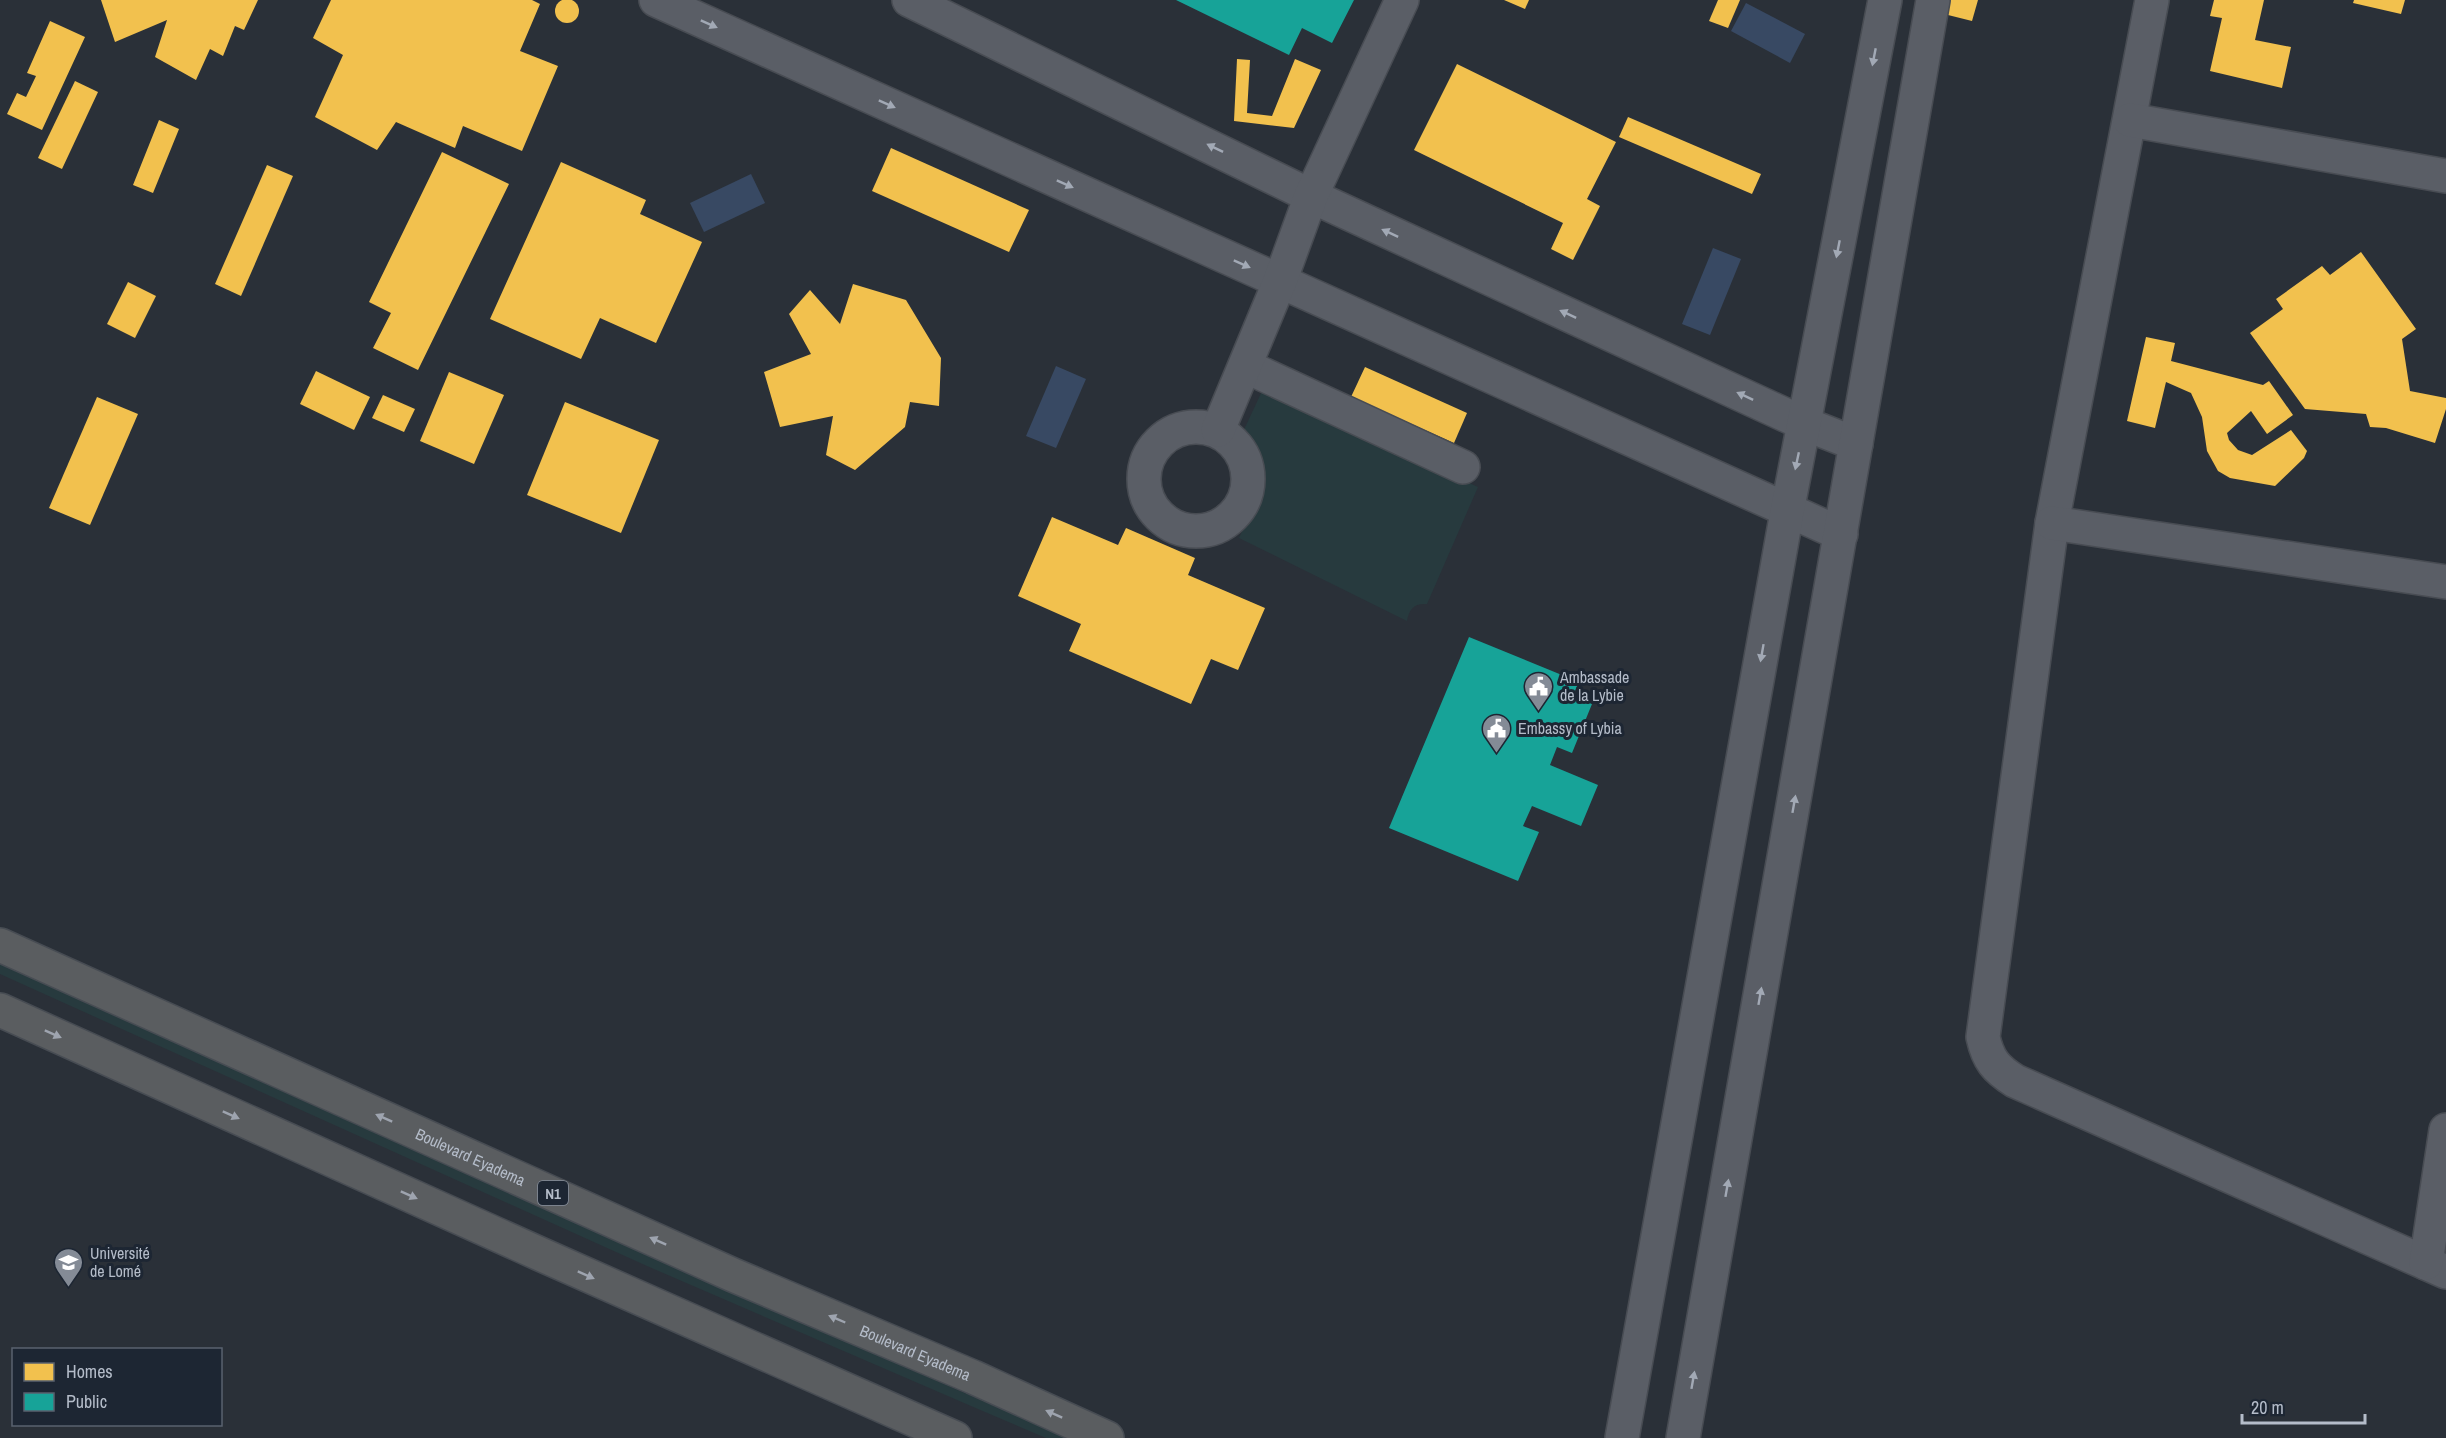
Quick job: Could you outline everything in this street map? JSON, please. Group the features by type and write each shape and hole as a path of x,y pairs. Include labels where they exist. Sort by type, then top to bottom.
{"highway":[{"name":"Boulevard Eyadema","path":"0,945 733,1275 973,1377 1107,1438"},
{"path":"0,1010 540,1254 955,1438"}],"street":[{"path":"656,0 1787,512 1841,534"},
{"path":"909,0 1311,196 1805,424 1856,444"},
{"path":"1218,430 1280,281 1311,196 1401,0"},
{"path":"1622,1438 1787,512 1885,0"},
{"path":"1683,1438 1932,0"},
{"path":"2152,0 2052,524 1983,1037 1987,1055 1997,1069 2016,1081 2436,1268 2446,1131"},
{"path":"2130,120 2446,176"},
{"path":"1245,366 1463,467"},
{"path":"2052,524 2446,582"}],"green space":[{"path":"1263,389 1478,487 1427,604 1413,608 1407,621 1239,538 1257,497 1260,475 1251,449 1242,434"},
{"path":"0,958 710,1281 1067,1438 1046,1438 647,1266 0,974"}],"water":[{"path":"1746,3 1805,34 1790,63 1731,31"},
{"path":"751,174 765,203 704,232 690,203"},
{"path":"1713,248 1741,259 1710,335 1682,324"},
{"path":"1056,366 1086,379 1056,448 1026,436"}],"building: Homes":[{"path":"567,-1 572,0 578,6 578,16 572,22 567,23 562,22 556,16 555,11 556,6 562,0"},
{"path":"101,0 258,0 244,30 235,26 223,56 210,49 196,80 155,57 167,20 115,42"},
{"path":"331,0 532,0 540,4 520,51 558,66 522,151 463,126 455,148 396,122 377,150 315,117 343,55 313,38"},
{"path":"1504,0 1529,0 1525,9"},
{"path":"1718,0 1740,0 1728,28 1709,21"},
{"path":"1948,0 1978,0 1972,21 1944,14"},
{"path":"2214,0 2264,0 2255,40 2291,47 2282,88 2210,71 2222,18 2210,16"},
{"path":"2354,0 2405,0 2401,14 2353,3"},
{"path":"50,21 85,37 42,130 7,114 17,93 26,97 36,76 27,73"},
{"path":"1237,59 1250,60 1247,113 1272,116 1295,59 1321,70 1294,128 1234,121"},
{"path":"1457,64 1616,142 1587,199 1600,206 1573,260 1551,249 1563,223 1414,150"},
{"path":"75,81 98,92 62,169 38,158"},
{"path":"1628,117 1761,174 1752,194 1619,137"},
{"path":"159,120 179,129 153,193 133,185"},
{"path":"891,148 1029,210 1009,252 872,191"},
{"path":"442,152 509,184 418,370 373,348 391,313 369,302"},
{"path":"561,162 646,200 640,214 702,242 656,343 600,318 581,359 490,319"},
{"path":"267,165 293,176 241,296 215,284"},
{"path":"2361,252 2416,329 2402,339 2410,391 2446,398 2446,409 2435,443 2386,428 2370,427 2366,414 2305,409 2250,333 2283,309 2276,299 2322,266 2330,275"},
{"path":"128,282 156,296 135,338 107,324"},
{"path":"853,284 906,300 941,358 939,406 910,402 905,427 855,470 826,455 833,416 780,427 764,372 811,354 789,314 810,290 840,324"},
{"path":"2146,337 2175,343 2171,361 2263,385 2269,381 2293,415 2267,434 2251,411 2227,433 2229,440 2238,450 2252,455 2291,430 2307,451 2304,458 2275,486 2230,478 2218,471 2207,451 2202,417 2191,393 2166,382 2155,428 2127,421"},
{"path":"1365,367 1467,413 1454,443 1351,397"},
{"path":"316,371 370,397 354,430 300,404"},
{"path":"449,372 504,395 474,464 420,441"},
{"path":"383,395 415,409 404,432 372,418"},
{"path":"97,397 138,414 90,525 49,508"},
{"path":"565,402 659,440 621,533 527,495"},
{"path":"1052,517 1118,545 1126,528 1195,558 1188,575 1265,608 1238,670 1211,659 1191,704 1069,651 1081,624 1018,596"}],"building: Public":[{"path":"1176,0 1354,0 1332,43 1302,28 1289,55"},
{"path":"1469,637 1579,682 1572,697 1592,704 1572,753 1557,747 1550,765 1598,785 1581,826 1532,806 1523,826 1539,832 1518,881 1389,828"}],"place":[{"name":"Ambassade de la Lybie","path":"1539,712"},
{"name":"Embassy of Lybia","path":"1497,754"},
{"name":"Université de Lomé","path":"69,1288"}]}
